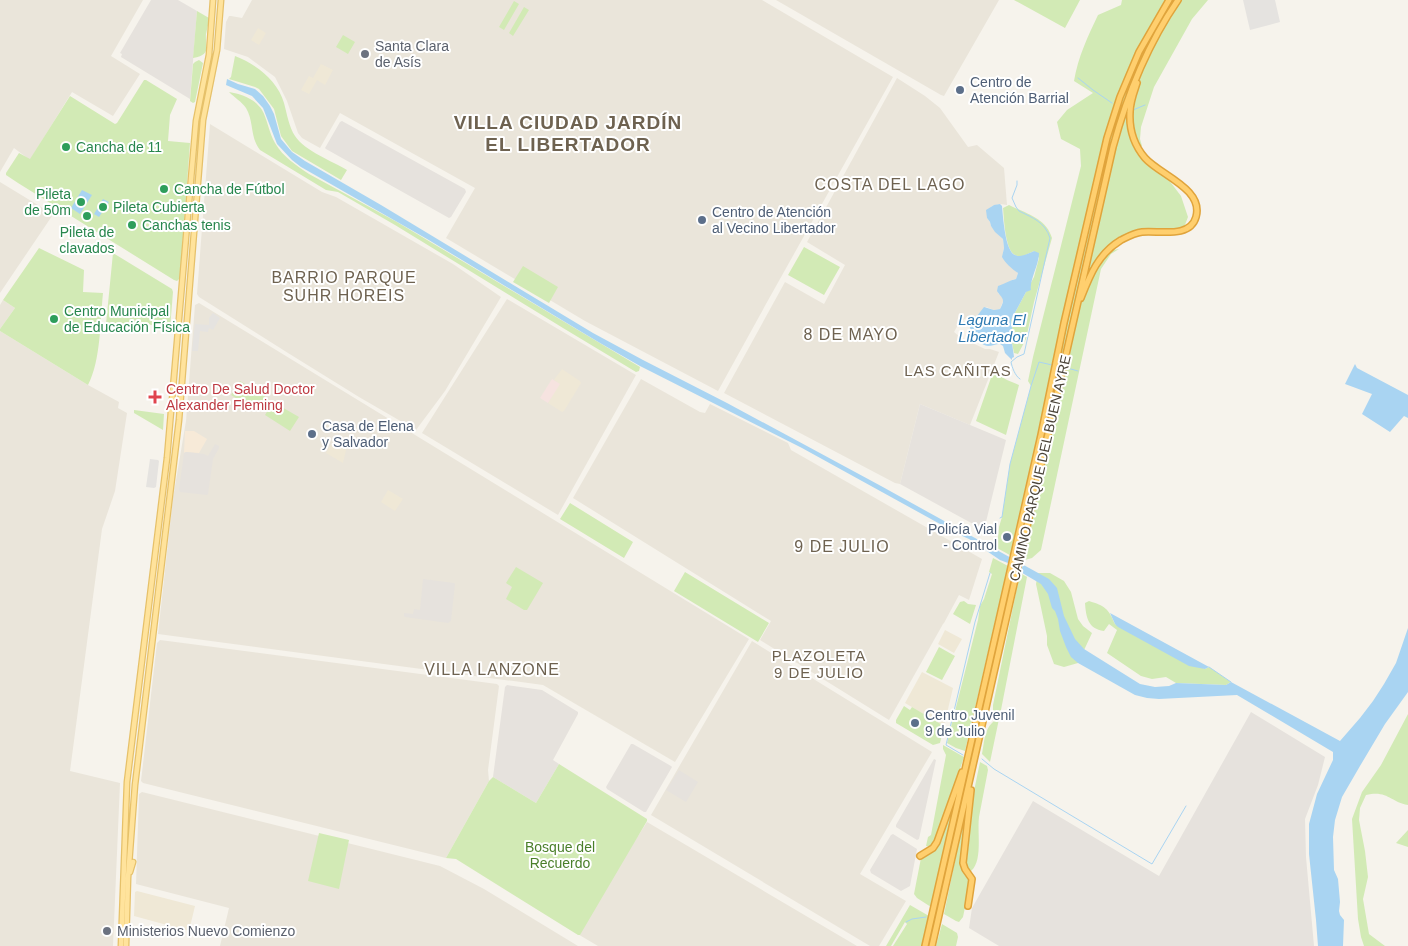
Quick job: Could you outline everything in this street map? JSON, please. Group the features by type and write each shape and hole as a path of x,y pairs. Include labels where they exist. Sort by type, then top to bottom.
{"highway":[{"name":"CAMINO PARQUE DEL BUEN AYRE","path":"926,946 1014,556 1064,323 1110,126 1139,52 1169,0"},
{"name":"CAMINO PARQUE DEL BUEN AYRE","path":"932,946 1074,314 1118,129 1134,82 1152,42 1178,0"},
{"path":"1074,314 1092,271 1102,256 1114,245 1125,238 1141,232 1180,231 1190,226 1196,218 1196,204 1192,195 1145,158 1136,145 1132,132 1131,106 1152,42"},
{"path":"920,856 937,842 968,757"},
{"path":"968,906 972,879 963,863 974,763"},
{"path":"922,848 930,849"}],"main road":[{"path":"126,946 124,933 127,782 167,458 195,127 209,54 213,0"},
{"path":"121,946 124,933 141,730 179,420 203,120 217,55 221,0"},
{"path":"128,878 133,862"}],"shaded area":[{"path":"0,0 143,0 111,56 140,74 113,116 72,92 30,160 14,148 0,172"},
{"path":"151,0 178,0 197,11 190,99 121,57 122,54 120,53"},
{"path":"252,0 762,0 893,77 718,391 585,321 446,238 475,188 340,113 320,148 302,138 298,133 287,101 275,77 248,57 224,49 226,22 229,16 242,18"},
{"path":"776,0 999,0 944,96"},
{"path":"1243,0 1275,0 1280,22 1250,30"},
{"path":"258,28 266,33 259,45 251,40"},
{"path":"321,64 333,70 325,85 317,80 309,94 301,90 309,76 313,78"},
{"path":"897,78 940,108 968,147 977,145 1004,168 1007,205 992,206 989,209 987,218 991,226 1003,239 1003,252 1018,273 1016,279 999,286 998,293 1003,297 1000,309 994,310 986,307 977,316 969,316 959,323 954,332 985,349 999,352 970,425 920,404 900,484 724,393 785,282 824,304 845,265 807,242"},
{"path":"342,121 465,189 466,192 451,217 449,218 326,149"},
{"path":"210,124 322,192 336,197 453,264 501,297 445,391 416,430 359,397 199,297 197,294"},
{"path":"0,182 51,213 52,216 0,293"},
{"path":"507,299 636,375 558,515 422,433"},
{"path":"3,300 15,308 0,329 0,305"},
{"path":"199,303 749,639 675,762 543,685 158,634 173,498 186,421 195,305"},
{"path":"213,313 220,318 213,330 209,328 208,332 200,331 198,351 192,351 195,324 209,325 209,318"},
{"path":"0,331 119,402 118,408 127,413 115,491 102,529 70,771 120,783 113,946 0,946"},
{"path":"562,369 581,383 562,412 548,403 559,384 554,380"},
{"path":"552,379 560,384 548,403 540,398"},
{"path":"641,379 700,412 705,413 710,404 788,443 791,450 982,559 969,600 959,595 889,720 760,640 771,621 573,498"},
{"path":"920,404 1006,440 984,530 900,484"},
{"path":"185,431 194,431 207,439 199,453 184,453"},
{"path":"335,438 347,446 343,463 326,453"},
{"path":"215,444 219,448 213,459 208,494 180,492 184,453 208,456"},
{"path":"150,459 159,461 156,487 154,488 146,487"},
{"path":"388,490 403,499 395,511 381,502"},
{"path":"423,579 455,584 451,621 448,623 404,616 404,613 413,614 414,609 420,610"},
{"path":"945,630 962,639 954,653 938,644"},
{"path":"160,640 497,684 499,686 488,770 489,781 446,858 143,783 141,781 157,643"},
{"path":"752,641 932,752 860,874 906,901 879,946 870,946 651,815"},
{"path":"922,672 953,688 944,726 905,703"},
{"path":"507,685 542,690 578,712 553,760 559,764 536,803 493,777 505,687"},
{"path":"1251,712 1325,757 1318,785 1305,819 1306,857 1314,946 999,946 969,928 972,908 1033,801 1159,876"},
{"path":"631,744 672,767 646,812 606,787"},
{"path":"934,759 936,760 919,839 917,840 896,827 896,825"},
{"path":"679,770 698,782 686,802 666,790"},
{"path":"142,792 440,866 484,889 578,946 220,946 229,908 136,884 139,794"},
{"path":"647,822 857,946 598,946 576,933"},
{"path":"893,834 917,849 910,886 901,891 871,873 870,870"},
{"path":"135,892 195,906 189,931 134,916"}],"green space":[{"path":"1014,0 1080,0 1065,28"},
{"path":"1122,0 1208,0 1192,19 1154,87 1141,127 1140,139 1142,146 1137,148 1165,175 1181,196 1188,217 1183,230 1148,232 1129,236 1108,251 1119,249 1111,254 1101,269 1041,550 1032,558 1021,561 997,548 999,527 1010,464 1031,386 1028,381 1033,357 1081,166 1080,149 1061,139 1057,122 1067,110 1093,93 1074,81 1078,64 1098,15 1121,5"},
{"path":"514,1 519,4 504,30 499,27"},
{"path":"524,7 529,10 513,36 509,33"},
{"path":"197,11 209,18 209,20 205,53 193,58"},
{"path":"343,35 355,42 348,54 336,47"},
{"path":"235,56 243,59 265,74 277,88 295,136 312,151 347,170 341,180 292,151 281,136 274,109 259,89 229,79"},
{"path":"199,60 203,63 195,102 193,103 190,101 193,64"},
{"path":"144,80 177,99 170,115 168,141 190,143 180,278 177,281 6,175 19,153 30,159 70,96 115,124"},
{"path":"229,92 248,98 259,106 264,113 278,148 290,161 304,171 397,222 640,367 639,371 636,372 395,225 338,192 326,190 260,150 255,140 246,108"},
{"path":"1009,205 1041,221 1052,238 1026,339 1018,354 1014,353 1011,320 1034,277 1039,258 1034,251 1017,256 1009,247 1003,208"},
{"path":"804,247 840,267 824,295 788,275"},
{"name":"Centro Municipal de Educación Física","path":"39,248 84,270 83,292 103,293 98,353 88,385 0,331 15,308 3,300"},
{"path":"113,253 172,289 170,329 138,322 137,328 106,324"},
{"path":"523,266 558,287 549,303 513,282"},
{"path":"993,372 1019,385 1006,435 976,421"},
{"path":"240,381 265,396 257,411 231,395"},
{"path":"273,402 299,417 290,431 265,415"},
{"path":"134,410 164,414 163,430 134,413"},
{"path":"570,503 633,542 624,558 560,519"},
{"path":"993,558 1008,566 965,751 947,743 980,606 992,574 989,572"},
{"path":"516,567 543,583 527,610 506,599 512,587 506,583"},
{"path":"685,572 769,623 758,642 674,591"},
{"path":"1020,573 1027,577 1000,715 997,715 993,712 993,705"},
{"path":"1038,573 1050,573 1064,581 1071,592 1078,619 1092,633 1078,663 1064,667 1054,664 1047,645 1047,636 1036,584"},
{"path":"964,601 968,604 976,605 970,624 953,614 960,602"},
{"path":"1089,601 1105,608 1115,624 1205,669 1209,667 1231,682 1226,685 1176,683 1166,677 1152,679 1141,676 1107,653 1117,630 1109,624 1104,631 1091,625 1085,608 1085,603"},
{"path":"939,647 955,656 942,680 926,672"},
{"path":"904,706 910,710 912,707 944,726 940,743 933,745 896,723"},
{"path":"1408,714 1408,805 1384,795 1373,794 1366,795 1360,808 1359,820 1368,877 1363,899 1369,934 1385,946 1364,946 1358,919 1352,819 1362,792 1381,765"},
{"path":"999,719 990,762 982,754 987,730"},
{"path":"943,745 964,757 936,842 932,846 926,846 928,837 931,835 946,755"},
{"path":"980,762 987,766 988,770 979,817 977,860 971,871 965,865 965,860 967,859 974,791"},
{"name":"Bosque del Recuerdo","path":"559,764 647,819 580,935 456,859 446,858 493,777 536,803"},
{"path":"954,798 931,907 914,894 921,858 937,847"},
{"path":"967,803 961,865 963,871 969,876 970,885 968,885 963,917 959,922 944,914"},
{"path":"1408,830 1408,847 1396,843"},
{"path":"319,833 349,840 339,889 308,881"},
{"path":"910,905 929,916 922,946 893,946 907,924 905,922 891,946 886,946"},
{"path":"942,924 957,933 956,946 936,946"}],"water":[{"path":"227,79 255,89 263,96 274,114 281,139 292,152 305,161 593,333 881,486 1049,579 1057,588 1064,616 1075,639 1084,649 1140,684 1155,687 1169,686 1176,683 1226,685 1231,682 1340,741 1360,718 1384,684 1396,663 1408,628 1408,692 1385,724 1342,797 1335,820 1333,837 1334,870 1338,879 1339,911 1344,920 1343,946 1318,946 1309,854 1309,824 1317,794 1333,760 1333,752 1237,695 1147,698 1135,695 1078,663 1071,657 1066,647 1055,611 1052,608 1048,594 1041,584 969,539 802,448 640,366 427,239 301,167 277,144 263,108 252,96 226,85"},
{"name":"Pileta de 50m","path":"82,190 92,195 80,214 71,208"},
{"name":"Pileta Cubierta","path":"103,199 109,202 99,217 94,214"},
{"name":"Laguna El Libertador","path":"1000,204 1002,206 1007,240 1012,252 1020,256 1034,251 1039,253 1031,282 1031,290 1026,292 1011,320 1014,357 1012,360 1000,344 988,346 980,342 971,331 967,318 969,315 977,316 984,307 994,310 1000,309 1003,301 997,291 998,286 1016,279 1018,273 1002,257 1003,239 995,232 987,218 986,210"},
{"path":"1355,364 1357,368 1408,395 1408,418 1404,416 1390,432 1362,414 1372,394 1345,384"},
{"path":"1110,613 1209,667 1205,669 1189,666 1118,627"}],"waterway":[{"path":"1078,78 1112,103"},
{"path":"1133,110 1145,105"},
{"path":"1017,181 1012,198 1016,207 1019,211 1042,224 1050,238 1024,354 1011,362 1015,374 1020,379"},
{"path":"1000,518 1002,517 1010,464 1039,362 1052,365"},
{"path":"1067,368 1078,371"},
{"path":"963,755 946,745 975,622 990,573"},
{"path":"1209,667 1231,682"},
{"path":"982,759 994,769 1152,864 1186,806"},
{"path":"906,922 926,917"}],"place":[{"name":"Santa Clara de Asís","path":"365,54"},
{"name":"Centro de Atención Barrial","path":"960,90"},
{"name":"Cancha de 11","path":"66,147"},
{"name":"Cancha de Fútbol","path":"164,189"},
{"name":"Pileta de 50m","path":"81,202"},
{"name":"Pileta Cubierta","path":"103,207"},
{"name":"Pileta de clavados","path":"87,216"},
{"name":"Centro de Atención al Vecino Libertador","path":"702,220"},
{"name":"Canchas tenis","path":"132,225"},
{"name":"Centro Municipal de Educación Física","path":"54,319"},
{"name":"Centro De Salud Doctor Alexander Fleming","path":"155,397"},
{"name":"Casa de Elena y Salvador","path":"312,434"},
{"name":"Policía Vial - Control","path":"1007,537"},
{"name":"Centro Juvenil 9 de Julio","path":"915,723"},
{"name":"Ministerios Nuevo Comienzo","path":"107,931"}],"district":[{"name":"VILLA CIUDAD JARDÍN EL LIBERTADOR","path":"568,133"},
{"name":"COSTA DEL LAGO","path":"890,184"},
{"name":"BARRIO PARQUE SUHR HOREIS","path":"344,286"},
{"name":"8 DE MAYO","path":"851,334"},
{"name":"LAS CAÑITAS","path":"958,370"},
{"name":"9 DE JULIO","path":"842,546"},
{"name":"PLAZOLETA 9 DE JULIO","path":"819,664"},
{"name":"VILLA LANZONE","path":"492,669"}]}
